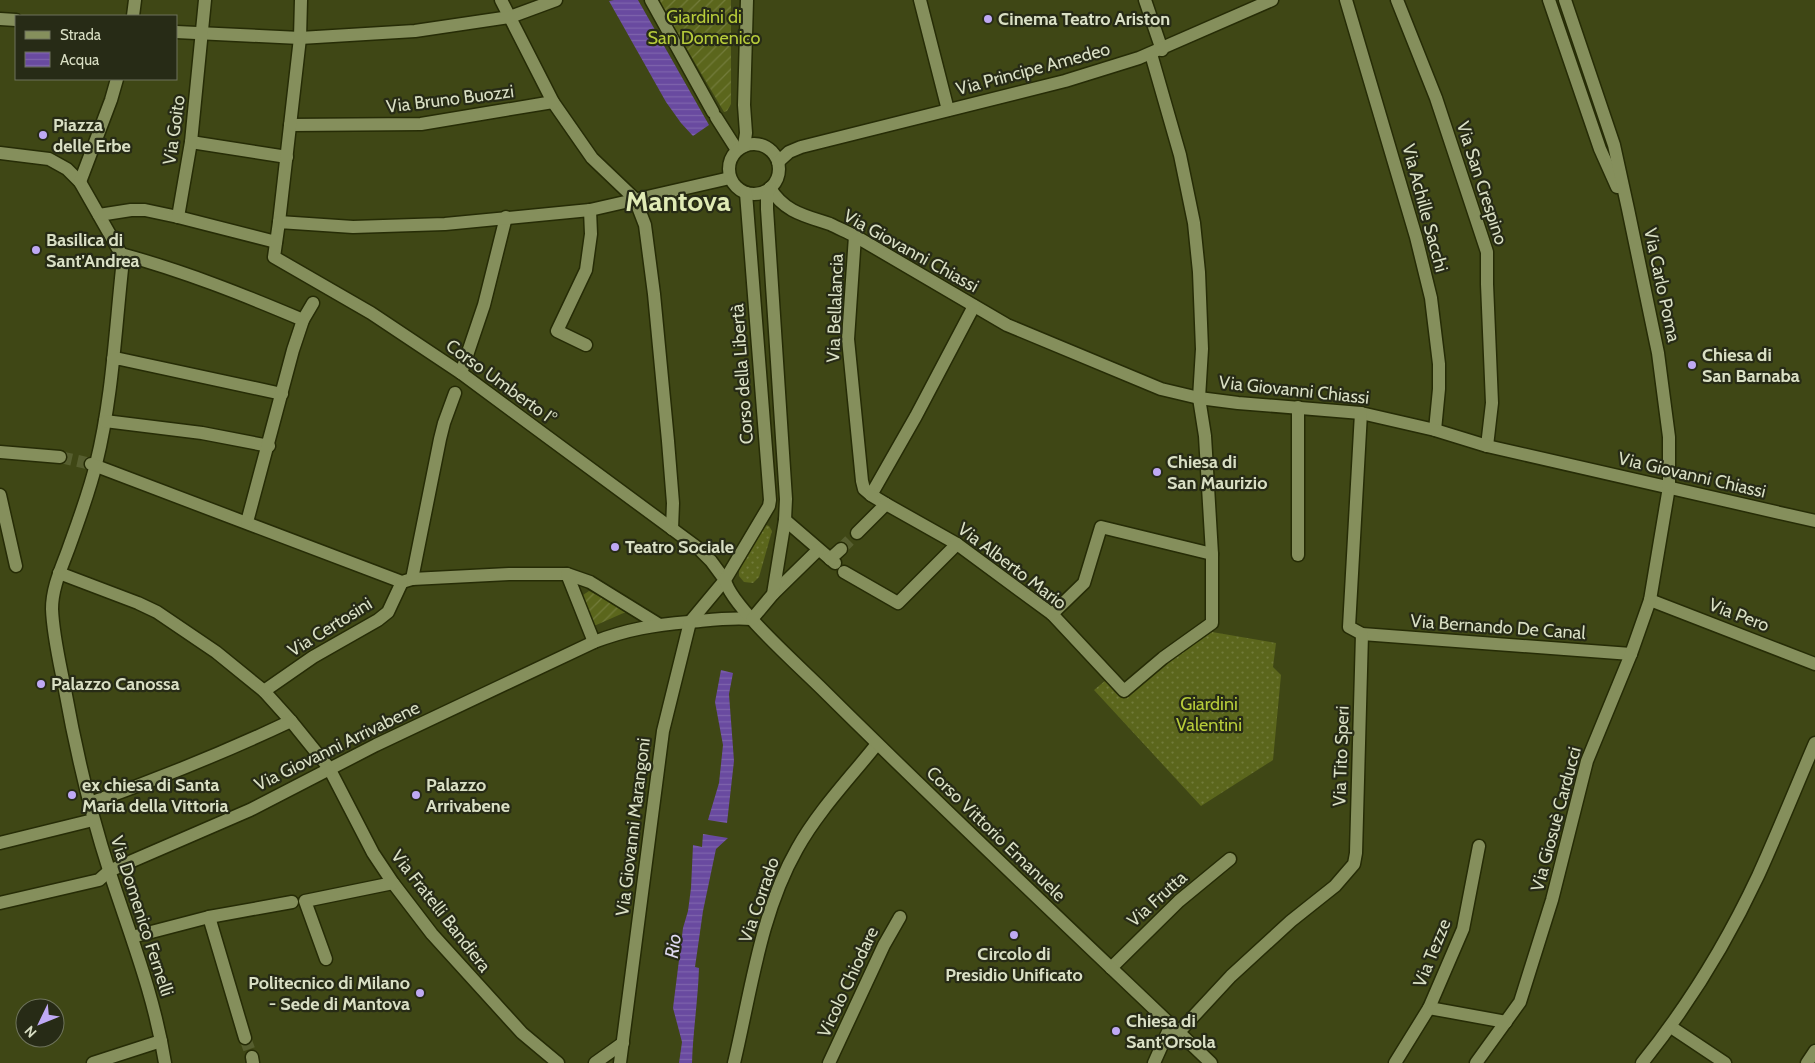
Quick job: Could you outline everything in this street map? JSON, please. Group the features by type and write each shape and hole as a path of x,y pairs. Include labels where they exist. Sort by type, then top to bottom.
{"street":[{"path":"133,15 135,0"},
{"name":"Via Goito","path":"179,211 191,142 205,0"},
{"path":"99,215 137,210 179,211 276,242 282,222 302,0"},
{"path":"501,0 553,102 592,158 635,199 645,225 654,294 668,441 673,503 672,528"},
{"path":"178,32 300,38 415,31 510,17 556,0"},
{"path":"651,0 715,115 740,148"},
{"path":"740,148 750,144 763,145 772,151 778,162 779,174 775,184 758,195 746,193 735,186 728,171 729,162 740,148 746,133 744,111 747,0"},
{"path":"920,0 948,110"},
{"path":"1052,614 1084,583 1102,526 1212,554 1205,436 1199,398 1202,349 1199,272 1194,223 1145,0"},
{"name":"Via Principe Amedeo","path":"778,162 789,152 796,149 1064,81 1157,52 1272,0"},
{"name":"Via Achille Sacchi","path":"1346,0 1414,227 1431,298 1439,389 1435,430"},
{"name":"Via San Crespino","path":"1397,0 1436,98 1487,252 1492,403 1488,446"},
{"name":"Via Carlo Poma","path":"1549,0 1600,149 1628,209"},
{"name":"Via Carlo Poma","path":"1565,0 1614,145 1628,209 1658,353 1669,437 1669,487"},
{"path":"0,19 15,20"},
{"path":"80,182 117,81"},
{"name":"Via Bruno Buozzi","path":"290,126 421,124 553,102"},
{"path":"191,142 287,157"},
{"path":"0,154 49,159 67,169 80,182 121,254 193,276 243,294 303,320"},
{"path":"282,222 353,227 445,224 590,210 730,178"},
{"name":"Via Giovanni Chiassi","path":"770,188 779,202 800,215 831,225 855,236 1007,325 1161,389 1199,398 1238,404 1362,413 1435,430 1488,446 1815,521"},
{"name":"Corso della Libertà","path":"770,188 766,200 786,506 773,594"},
{"name":"Corso della Libertà","path":"746,193 766,511"},
{"path":"586,344 557,331 586,270 591,234 590,210"},
{"path":"461,373 484,305 506,217"},
{"name":"Via Bellalancia","path":"855,236 848,339 862,482 864,489 871,494"},
{"name":"Corso Umberto I°","path":"276,242 274,258 370,313 461,373 698,548 711,561 725,580"},
{"name":"Via Domenico Fernelli","path":"121,254 122,268 105,421 82,509 54,590 52,608 55,638 76,746 93,820 146,978 165,1063"},
{"path":"247,522 303,320 314,303"},
{"path":"871,494 916,416 974,306"},
{"path":"113,359 282,394"},
{"name":"Via Certosini","path":"264,691 313,657 378,620 388,612 407,580 444,423 455,393"},
{"path":"1298,407 1298,555"},
{"path":"1362,413 1349,627 1362,634"},
{"path":"105,421 202,433 269,446"},
{"path":"0,452 60,457"},
{"path":"94,464 407,580 509,574 567,574 590,582 658,624"},
{"name":"Via Giosuè Carducci","path":"1476,1063 1520,1002 1552,900 1587,761 1631,654 1650,600 1669,487"},
{"name":"Via Alberto Mario","path":"871,494 957,544 1052,614 1124,691 1163,658 1212,623 1212,554"},
{"path":"0,495 16,566"},
{"path":"857,533 886,504"},
{"path":"690,622 725,580 766,511 785,520 836,564 898,603 957,544"},
{"path":"836,564 841,549"},
{"path":"756,623 773,594 818,550"},
{"name":"Via Fratelli Bandiera","path":"59,573 157,612 216,652 264,691 329,768 373,853 432,934 522,1033 558,1063"},
{"path":"567,574 594,642"},
{"name":"Corso Vittorio Emanuele","path":"725,580 727,588 756,623 877,744 1211,1063"},
{"name":"Via Pero","path":"1650,600 1815,664"},
{"name":"Via Giovanni Arrivabene","path":"0,903 99,880 109,871 250,810 329,768 594,642 622,632 658,624 730,617 756,623"},
{"name":"Via Giovanni Marangoni","path":"620,1063 663,731 690,622"},
{"name":"Via Bernando De Canal","path":"1362,634 1631,654"},
{"name":"Via Tito Speri","path":"1154,1063 1175,1028 1291,921 1335,886 1354,864 1356,853 1362,634"},
{"path":"90,803 207,759 291,721"},
{"path":"1642,1063 1670,1027 1722,946 1758,876 1815,743"},
{"name":"Via Corrado","path":"734,1063 761,941 783,876 810,828 877,744"},
{"path":"0,843 93,820"},
{"name":"Via Tezze","path":"1395,1063 1429,1008 1463,929 1479,846"},
{"name":"Via Frutta","path":"1111,968 1179,901 1230,859"},
{"path":"326,959 305,901 393,883"},
{"path":"132,937 209,917 292,902"},
{"path":"209,917 245,1038"},
{"name":"Vicolo Chiodare","path":"829,1063 884,945 900,917"},
{"path":"1429,1008 1506,1022"},
{"path":"1670,1027 1725,1063"},
{"path":"93,1063 161,1041"},
{"path":"595,1063 623,1041"},
{"path":"1808,1063 1815,1051"}],"green space":[{"name":"Giardini di San Domenico","path":"658,0 731,0 731,104 727,111 724,112"},
{"path":"766,525 772,531 759,577 753,583 744,582 739,576 739,567"},
{"path":"589,591 628,611 594,626 580,597"},
{"name":"Giardini Valentini","path":"1212,632 1276,643 1273,667 1281,675 1273,760 1201,806 1094,690 1106,680 1123,698 1164,664"}],"water":[{"path":"638,0 709,125 693,136 666,102 609,1"},
{"path":"721,670 733,673 729,694 734,761 727,823 708,820 719,783 723,745 715,702"},
{"name":"Rio","path":"703,834 728,838 716,849 703,911 695,967 699,968 692,1063 679,1063 682,1042 673,1008 683,928 688,911 691,888 693,845 702,847"}],"tunnel":[{"path":"60,457 91,464"},
{"path":"841,549 857,533"},
{"path":"245,1038 252,1057"}],"place":[{"name":"Cinema Teatro Ariston","path":"988,19"},
{"name":"Piazza delle Erbe","path":"43,135"},
{"name":"Basilica di Sant'Andrea","path":"36,250"},
{"name":"Chiesa di San Barnaba","path":"1692,365"},
{"name":"Chiesa di San Maurizio","path":"1157,472"},
{"name":"Teatro Sociale","path":"615,547"},
{"name":"Palazzo Canossa","path":"41,684"},
{"name":"ex chiesa di Santa Maria della Vittoria","path":"72,795"},
{"name":"Palazzo Arrivabene","path":"416,795"},
{"name":"Circolo di Presidio Unificato","path":"1014,935"},
{"name":"Politecnico di Milano - Sede di Mantova","path":"420,993"},
{"name":"Chiesa di Sant'Orsola","path":"1116,1031"}],"district":[{"name":"Mantova","path":"678,201"}]}
